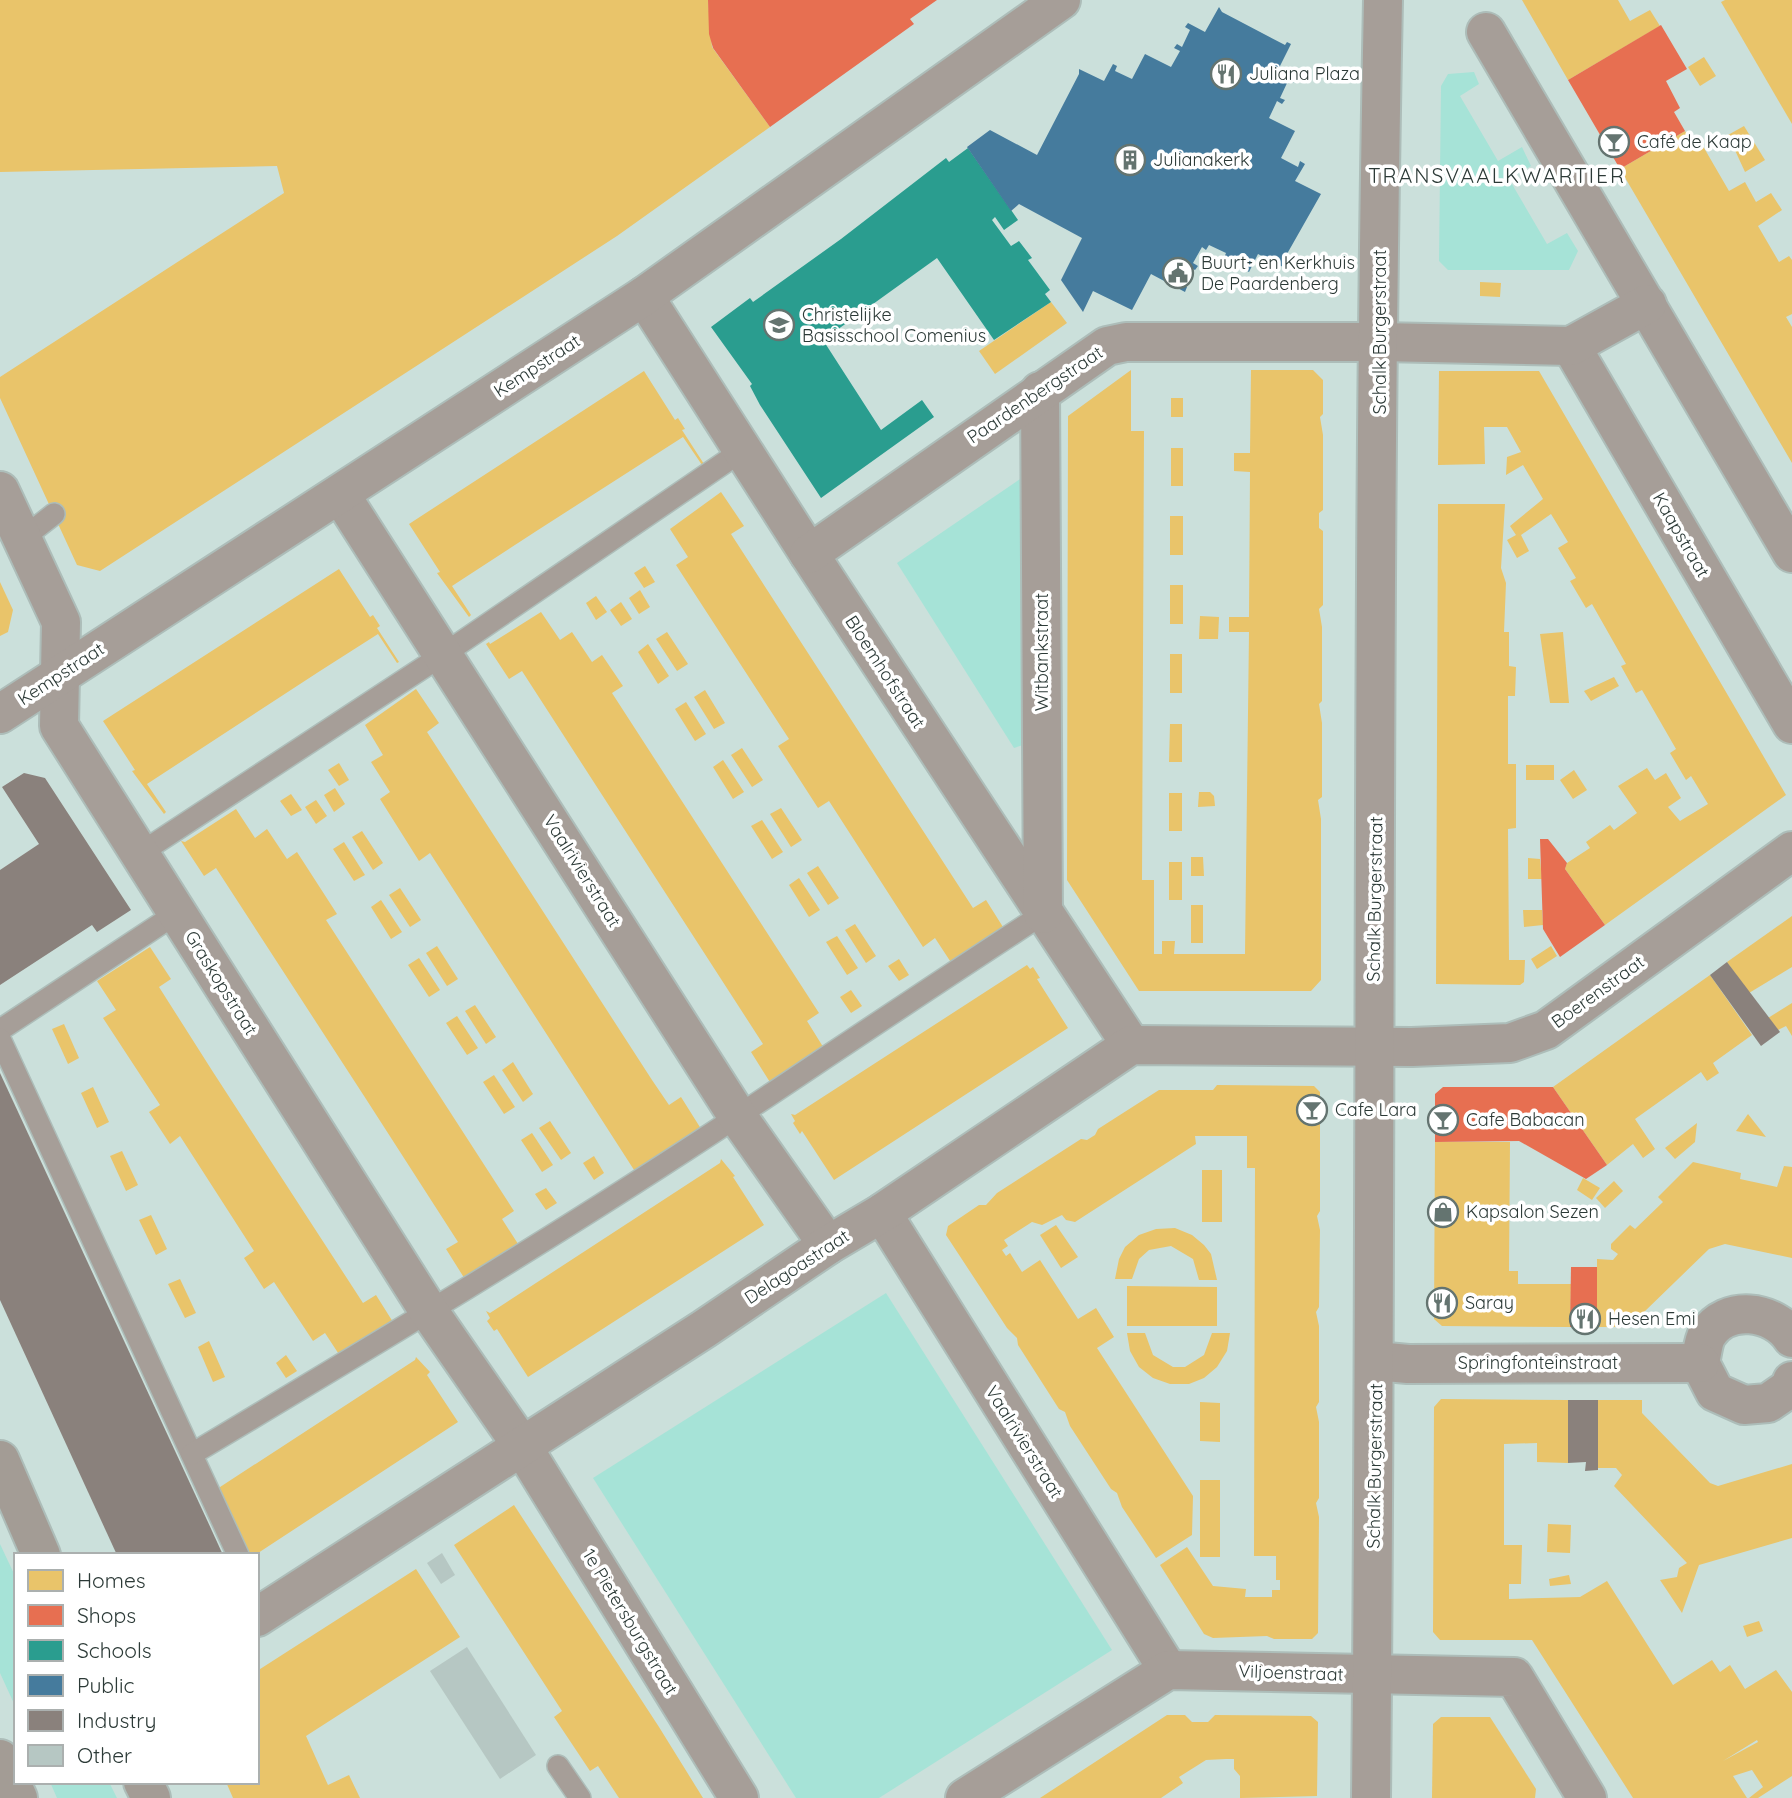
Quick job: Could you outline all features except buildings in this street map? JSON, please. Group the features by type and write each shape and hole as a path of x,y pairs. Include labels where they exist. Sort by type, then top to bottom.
{"street":[{"name":"Kempstraat","path":"0,714 644,296 1061,0"},
{"name":"Schalk Burgerstraat","path":"1371,1798 1383,0"},
{"path":"1486,32 1792,553"},
{"name":"Bloemhofstraat","path":"644,296 808,554 1131,1045"},
{"path":"1380,342 1571,346 1647,304"},
{"name":"Paardenbergstraat","path":"808,554 1107,346 1126,342 1380,342"},
{"name":"Kaapstraat","path":"1571,346 1792,724"},
{"name":"Witbankstraat","path":"1040,391 1043,914"},
{"name":"Graskopstraat","path":"0,491 61,622 59,726 429,1313 522,1446"},
{"name":"Vaalrivierstraat","path":"340,494 738,1116 828,1245"},
{"name":"Boerenstraat","path":"1374,1048 1510,1043 1546,1030 1792,851"},
{"path":"1131,1045 1374,1048"},
{"name":"Delagoastraat","path":"259,1609 522,1446 828,1245 882,1213 1131,1045"},
{"name":"Vaalrivierstraat","path":"882,1213 1168,1670"},
{"path":"1792,1336 1775,1321 1755,1314 1727,1316 1707,1335 1700,1363 1715,1392 1744,1405 1768,1403 1791,1387 1792,1381"},
{"name":"Springfonteinstraat","path":"1376,1361 1408,1364 1700,1363"},
{"name":"1e Pietersburgstraat","path":"522,1446 739,1798"},
{"path":"0,1460 40,1553"},
{"path":"965,1798 1168,1670"},
{"name":"Viljoenstraat","path":"1168,1670 1514,1678 1587,1798"},
{"path":"0,1759 18,1798"}],"lane":[{"path":"139,854 443,654 743,450"},
{"path":"22,539 54,514"},
{"path":"0,1030 177,913"},
{"path":"192,1454 429,1313 738,1116 892,1011 1043,914"},
{"path":"0,1039 237,1553"},
{"path":"558,1766 580,1798"}],"green space":[{"path":"1474,72 1479,84 1460,96 1498,161 1522,147 1531,166 1509,179 1547,244 1567,233 1578,251 1569,270 1448,270 1439,261 1441,86 1448,74"},
{"path":"1023,477 1029,743 1014,748 897,563"},
{"path":"886,1293 1112,1650 879,1798 796,1798 593,1478"},
{"path":"0,1544 14,1574 14,1704 0,1673"},
{"path":"51,1784 110,1784 117,1798 57,1798"}],"place":[{"name":"Juliana Plaza","path":"1226,74"},
{"name":"Café de Kaap","path":"1614,142"},
{"name":"Julianakerk","path":"1130,160"},
{"name":"Buurt- en Kerkhuis De Paardenberg","path":"1178,273"},
{"name":"Christelijke Basisschool Comenius","path":"779,325"},
{"name":"Cafe Lara","path":"1312,1110"},
{"name":"Cafe Babacan","path":"1443,1120"},
{"name":"Kapsalon Sezen","path":"1443,1212"},
{"name":"Saray","path":"1442,1303"},
{"name":"Hesen Emi","path":"1585,1319"}],"district":[{"name":"TRANSVAALKWARTIER","path":"1497,176"}]}
